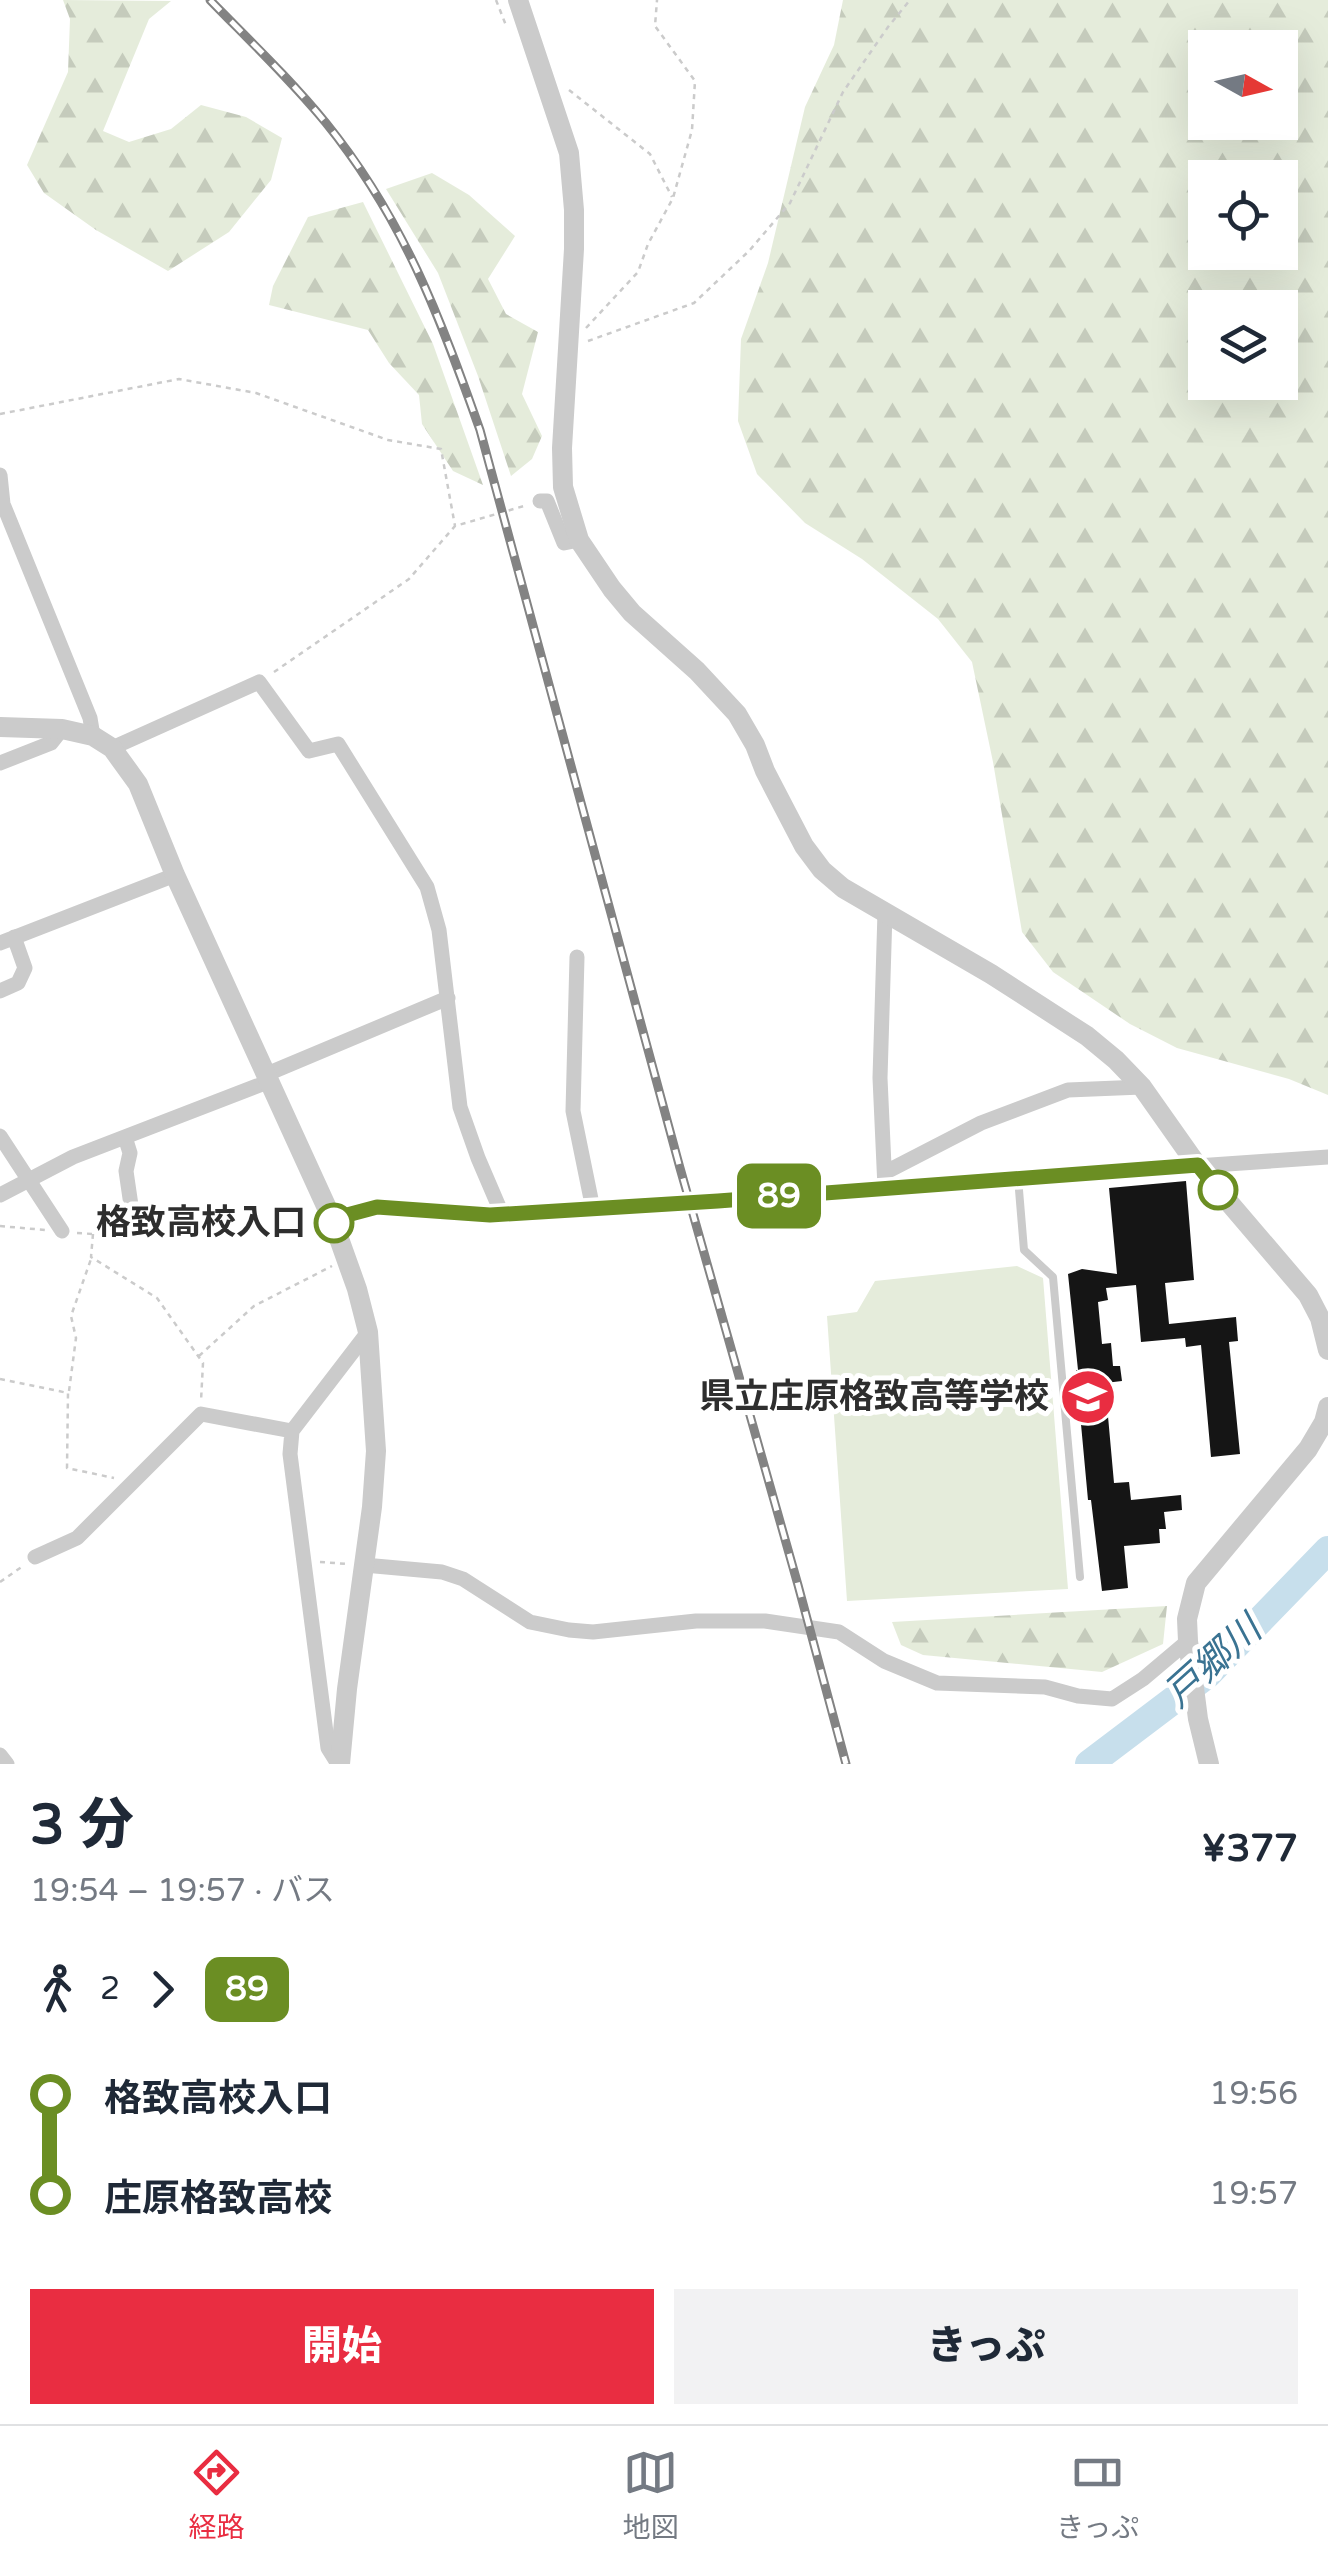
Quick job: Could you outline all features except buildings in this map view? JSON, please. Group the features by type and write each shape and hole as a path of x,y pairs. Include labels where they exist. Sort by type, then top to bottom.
{"street":[{"path":"518,0 569,153 574,210 562,448 564,487 578,540 632,613 736,714 755,744 764,772 804,846 822,870 843,888 991,974 1087,1036 1116,1060 1142,1087 1198,1165 1308,1295 1320,1318 1328,1350"},
{"path":"0,475 2,504 90,718 93,736"},
{"path":"540,501 547,500 564,543 578,540"},
{"path":"112,748 259,682 309,750 338,744 427,887 439,930 460,1106 502,1214"},
{"path":"0,727 62,729 93,736 112,748 138,784 332,1219 357,1289 368,1332 376,1451 339,1764"},
{"path":"0,763 51,743 62,729"},
{"path":"0,991 18,983 25,968 7,940 175,874"},
{"path":"885,912 880,1078 886,1180"},
{"path":"578,957 574,1111 593,1209"},
{"path":"0,1195 73,1156 268,1078 448,998"},
{"path":"886,1180 981,1122 1068,1090 1142,1087"},
{"path":"0,1136 62,1231"},
{"path":"124,1137 130,1154 126,1171 133,1219"},
{"path":"332,1219 377,1207 502,1214 718,1201 886,1180 1018,1178 1328,1158"},
{"path":"339,1764 328,1748 290,1454 292,1431 368,1332"},
{"path":"1209,1764 1198,1720 1188,1640 1187,1620 1196,1583 1308,1450 1328,1406"},
{"path":"35,1557 77,1538 201,1414 292,1431"},
{"path":"364,1565 442,1572 463,1579 530,1622 569,1630 593,1632 696,1621 765,1620 838,1632 884,1660 937,1683 1044,1687 1078,1696 1112,1699 1188,1640"},
{"path":"0,1755 7,1764"}],"lane":[{"path":"1018,1178 1024,1250 1053,1277 1080,1578"}],"path":[{"path":"496,0 506,28"},
{"path":"568,348 638,272 673,198 692,130 695,81 655,26 657,0"},
{"path":"568,348 694,303 749,252 790,203 843,92 910,0"},
{"path":"564,86 650,154 673,198"},
{"path":"0,414 178,379 256,393 388,440 441,449 455,526"},
{"path":"259,682 409,580 455,526 540,501"},
{"path":"93,1234 91,1257 71,1316 76,1338 68,1393 67,1468 134,1482"},
{"path":"91,1257 157,1298 203,1363 201,1414"},
{"path":"198,1356 254,1306 346,1259"},
{"path":"0,1379 68,1393"},
{"path":"0,1582 35,1557"},
{"path":"304,1560 364,1565"}],"green space":[{"path":"63,0 171,1 149,19 103,131 129,142 171,129 201,105 246,117 282,138 271,180 229,232 168,271 96,230 44,193 27,165 68,72 70,19"},
{"path":"843,0 1328,0 1328,1095 1289,1079 1177,1048 1130,1024 1053,972 1022,932 972,662 938,619 862,559 805,523 757,474 738,421 741,339 768,263 805,107 834,45"},
{"path":"432,173 469,195 515,236 488,279 506,314 538,332 522,394 542,436 532,459 511,476 438,273 386,189"},
{"path":"363,202 433,344 483,485 453,471 422,424 419,395 389,363 368,330 269,305 273,286 308,217"},
{"path":"1017,1266 1043,1278 1068,1589 847,1601 827,1316 857,1312 875,1281"},
{"path":"1167,1606 1163,1644 1102,1672 923,1655 901,1645 892,1622"}],"waterway":[{"name":"戸郷川","path":"1089,1764 1208,1674 1328,1550"}],"railway":[{"path":"210,0 326,123 377,195 417,270 465,388 480,430 846,1764"}],"bus line":[{"name":"89","path":"334,1223 332,1219 377,1207 490,1215 1198,1165 1218,1190"}],"place":[{"name":"格致高校入口","path":"334,1223"},
{"name":"県立庄原格致高等学校","path":"1088,1397"}]}
